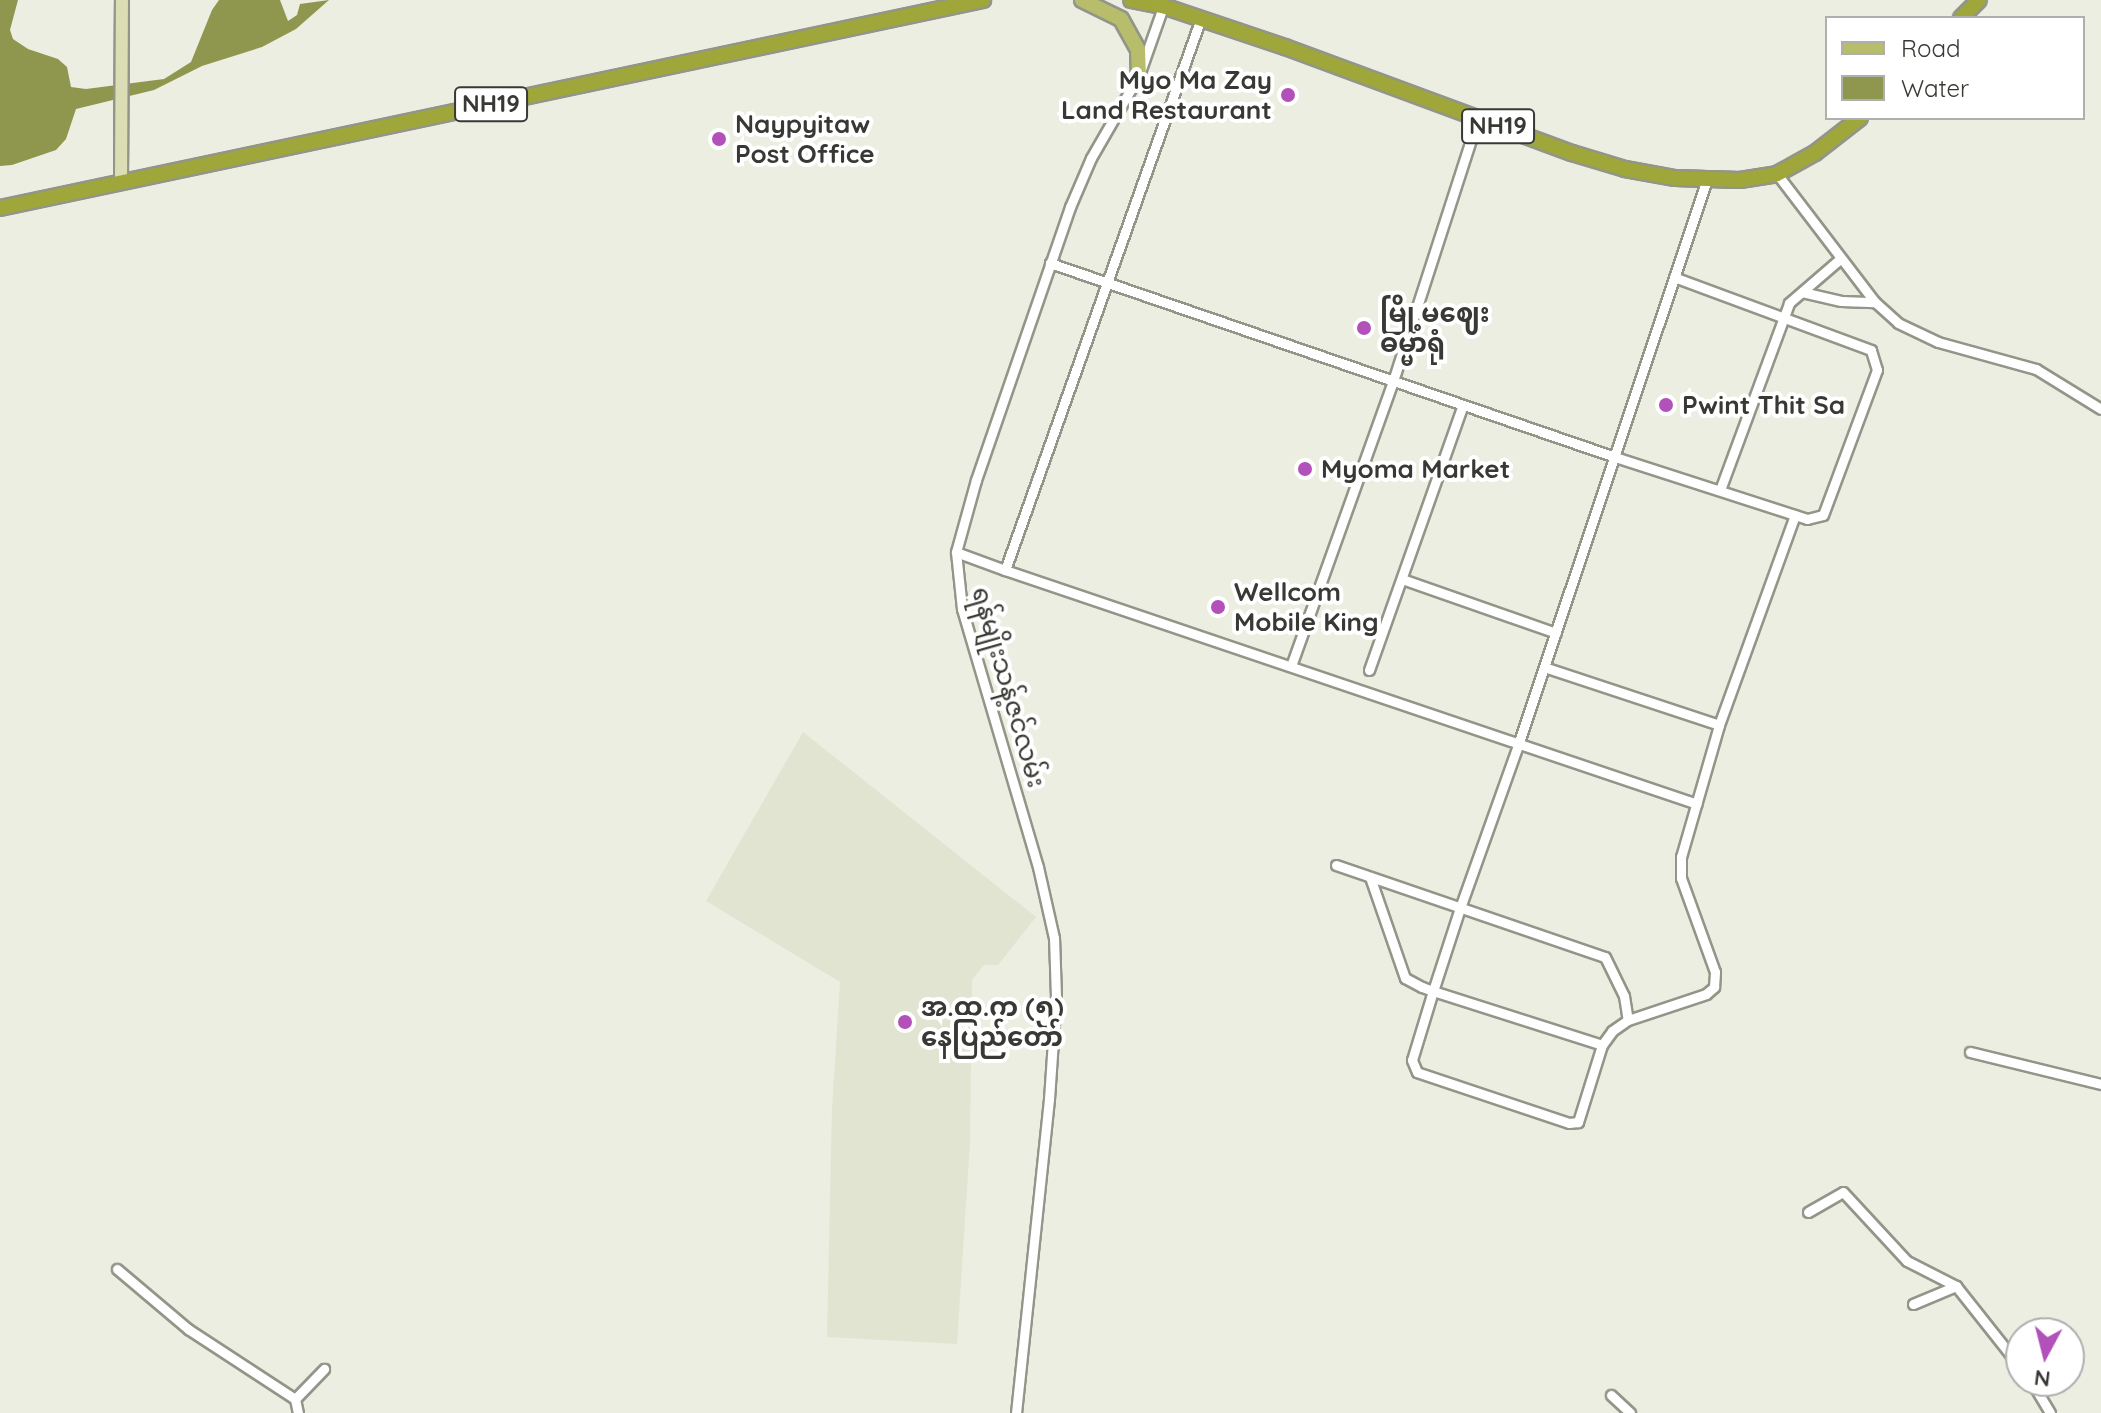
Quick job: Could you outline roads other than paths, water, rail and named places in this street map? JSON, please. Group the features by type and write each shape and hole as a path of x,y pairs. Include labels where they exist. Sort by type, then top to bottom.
{"highway":[{"name":"NH19","path":"0,208 983,0"},
{"name":"NH19","path":"1131,0 1164,3 1625,169 1707,179 1740,180 1777,174 1815,153 1857,120"},
{"path":"1963,16 1979,0"}],"main road":[{"path":"121,182 122,0"},
{"path":"1082,0 1121,19 1138,50 1139,75"}],"street":[{"name":"ရန်မျိုးသန့်ဇင်လမ်း","path":"1016,1413 1049,1099 1056,997 1054,938 1038,867 962,609 956,552 976,480 1050,263 1091,158 1139,75 1164,3"},
{"path":"1005,570 1201,18"},
{"path":"1291,666 1393,381 1478,118"},
{"path":"1777,174 1840,259 1875,302 1898,323 1920,336 2036,369 2101,409"},
{"path":"1707,179 1556,633 1460,908 1412,1060 1413,1068 1569,1123 1578,1122 1602,1045 1612,1031 1628,1020 1706,994 1714,987 1711,958 1681,878 1681,857 1719,725 1795,515"},
{"path":"1720,490 1789,303 1840,259"},
{"path":"1050,263 1615,457 1795,515 1815,519 1823,515 1877,370 1871,350 1674,277"},
{"path":"1802,292 1841,301 1875,302"},
{"path":"1369,670 1463,405"},
{"path":"956,552 1697,804"},
{"path":"1402,579 1556,633"},
{"path":"1544,667 1719,725"},
{"path":"1336,865 1605,957 1624,996 1628,1020"},
{"path":"1370,877 1405,978 1433,991 1602,1045"},
{"path":"1970,1052 2101,1084"},
{"path":"1808,1212 1843,1192 1907,1261 1956,1286 2005,1348"},
{"path":"117,1269 188,1329 295,1399 298,1413"},
{"path":"1913,1304 1956,1286"},
{"path":"295,1399 324,1369"},
{"path":"1611,1395 1630,1413"}],"water":[{"path":"0,0 18,0 10,30 13,39 28,49 58,59 67,67 71,87 86,89 164,79 191,62 219,0 280,0 288,21 297,15 300,4 329,0 296,29 262,47 202,66 154,90 76,109 66,139 56,150 0,166"}],"place":[{"name":"Myo Ma Zay Land Restaurant","path":"1288,95"},
{"name":"Naypyitaw Post Office","path":"719,139"},
{"name":"မြို့မဈေး ဓမ္မာရုံ","path":"1364,328"},
{"name":"Pwint Thit Sa","path":"1666,405"},
{"name":"Myoma Market","path":"1305,469"},
{"name":"Wellcom Mobile King","path":"1218,607"},
{"name":"အ.ထ.က (၅) နေပြည်တော်","path":"905,1022"}]}
